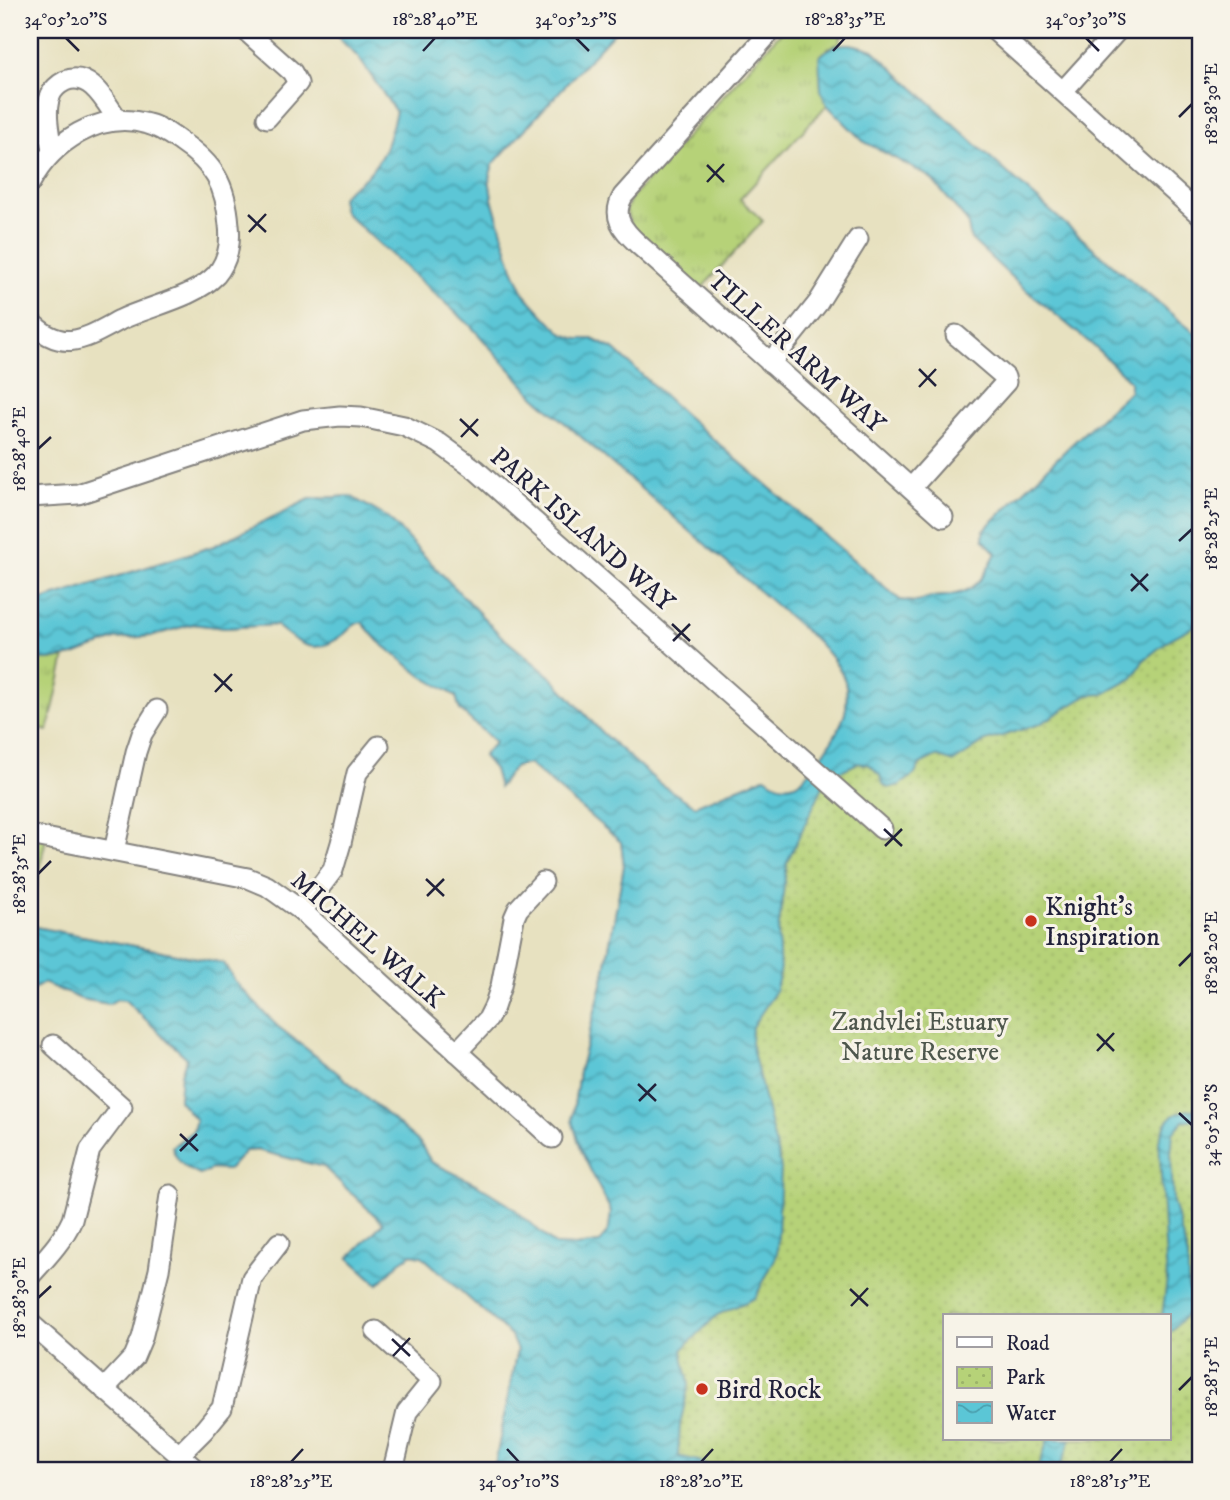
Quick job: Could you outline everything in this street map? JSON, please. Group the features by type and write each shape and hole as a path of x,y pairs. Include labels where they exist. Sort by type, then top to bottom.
{"street":[{"path":"245,30 292,72 298,83 267,118"},
{"name":"TILLER ARM WAY","path":"772,30 624,196 619,206 619,222 638,244 943,517"},
{"path":"994,30 1199,210"},
{"path":"1063,92 1118,30"},
{"path":"52,152 48,116 50,96 58,85 66,81 80,79 89,83 118,120"},
{"path":"30,183 52,152 84,130 118,120 148,124 191,149 214,172 226,197 229,245 222,266 206,284 140,310 81,341 64,341 51,337 30,321"},
{"path":"770,363 818,303 858,239"},
{"path":"911,488 1004,385 1005,377 956,335"},
{"name":"PARK ISLAND WAY","path":"30,497 79,494 303,420 351,416 404,426 448,449 476,470 883,830"},
{"path":"114,851 136,752 157,710"},
{"path":"302,911 333,870 357,773 379,746"},
{"name":"MICHEL WALK","path":"30,835 254,880 267,886 302,911 552,1138"},
{"path":"457,1052 488,1018 494,1007 501,986 514,918 518,909 543,881"},
{"path":"30,1276 67,1230 90,1150 122,1107 53,1045"},
{"path":"104,1389 134,1357 142,1338 159,1270 170,1195"},
{"path":"179,1455 222,1408 252,1278 279,1243"},
{"path":"30,1323 196,1470"},
{"path":"376,1331 432,1381 407,1412 393,1470"}],"green space":[{"name":"Zandvlei Estuary Nature Reserve","path":"334,30 616,30 493,164 489,178 492,199 513,269 524,294 563,334 577,339 592,339 615,350 685,415 900,600 917,602 930,597 956,594 979,582 996,553 983,539 984,530 1130,391 1130,381 971,239 967,221 930,177 863,141 827,105 821,89 819,57 832,47 844,44 873,50 1072,230 1154,300 1196,334 1200,334 1200,1470 494,1470 517,1350 511,1336 422,1256 412,1254 378,1284 349,1258 383,1223 324,1167 257,1150 245,1151 228,1170 211,1169 200,1175 186,1167 179,1161 172,1147 193,1131 196,1120 179,1100 181,1074 187,1058 125,1000 117,999 109,1004 81,999 44,983 30,991 30,926 223,963 237,984 277,1026 420,1143 431,1162 478,1185 512,1207 555,1245 600,1243 609,1229 611,1211 582,1153 572,1120 579,1072 603,981 624,866 621,842 529,764 514,767 499,787 494,769 483,756 495,742 460,710 456,696 422,676 378,641 362,622 334,641 317,647 301,643 276,625 224,628 193,624 151,636 115,639 74,655 49,660 30,660 30,604 214,546 310,499 350,496 388,518 501,636 553,679 602,733 660,784 695,806 765,777 783,786 795,784 818,761 844,716 847,701 843,675 817,640 535,397 471,326 344,212 341,198 366,177 378,161 386,147 396,112 359,58"},
{"path":"843,30 839,44 828,48 821,89 827,105 740,199 763,221 701,289 631,226 626,210 631,198 782,31"},
{"path":"65,657 48,731 32,727 30,736 30,660"},
{"path":"30,835 46,838 30,918"}],"water":[{"path":"334,30 616,30 493,164 489,178 492,199 513,269 524,294 563,334 577,339 592,339 615,350 685,415 900,600 917,602 956,594 979,582 996,553 983,539 984,530 1130,391 1130,381 971,239 967,221 930,177 863,141 827,105 821,90 819,57 832,47 844,44 873,50 1072,230 1154,300 1196,334 1200,334 1200,623 1170,639 1143,661 1133,678 1104,694 1088,695 1040,724 986,741 954,762 936,756 920,764 915,774 900,785 888,788 870,765 858,763 834,774 823,786 787,862 778,933 780,973 775,992 752,1027 751,1043 781,1168 777,1255 755,1298 717,1315 682,1350 689,1384 680,1425 678,1456 699,1461 714,1470 494,1470 517,1350 511,1336 422,1256 412,1254 378,1284 349,1258 383,1223 324,1167 257,1150 245,1151 228,1170 211,1169 200,1175 186,1167 179,1161 172,1147 193,1131 196,1120 179,1100 181,1074 187,1058 125,1000 117,999 109,1004 81,999 44,983 30,991 30,926 223,963 237,984 277,1026 420,1143 431,1162 478,1185 512,1207 555,1245 600,1243 609,1229 611,1211 582,1153 572,1120 579,1072 603,981 624,866 621,842 529,764 514,767 499,787 494,769 483,756 495,742 460,710 456,696 422,676 378,641 362,622 334,641 317,647 301,643 276,625 224,628 193,624 151,636 115,639 74,655 49,660 30,660 30,604 214,546 310,499 350,496 388,518 501,636 553,679 602,733 660,784 695,806 765,777 783,786 795,784 818,761 844,716 847,701 843,675 817,641 535,397 471,326 344,212 341,198 366,177 378,161 386,147 396,112 359,58"},
{"path":"1200,1109 1200,1118 1183,1121 1173,1133 1173,1202 1188,1257 1188,1286 1193,1304 1200,1303 1200,1317 1186,1315 1170,1332 1170,1314 1162,1314 1167,1280 1159,1140 1169,1120 1184,1111"},
{"path":"1048,1440 1071,1440 1059,1470 1038,1470"}],"place":[{"name":"Knight's Inspiration","path":"1031,921"},
{"name":"Bird Rock","path":"702,1389"}]}
